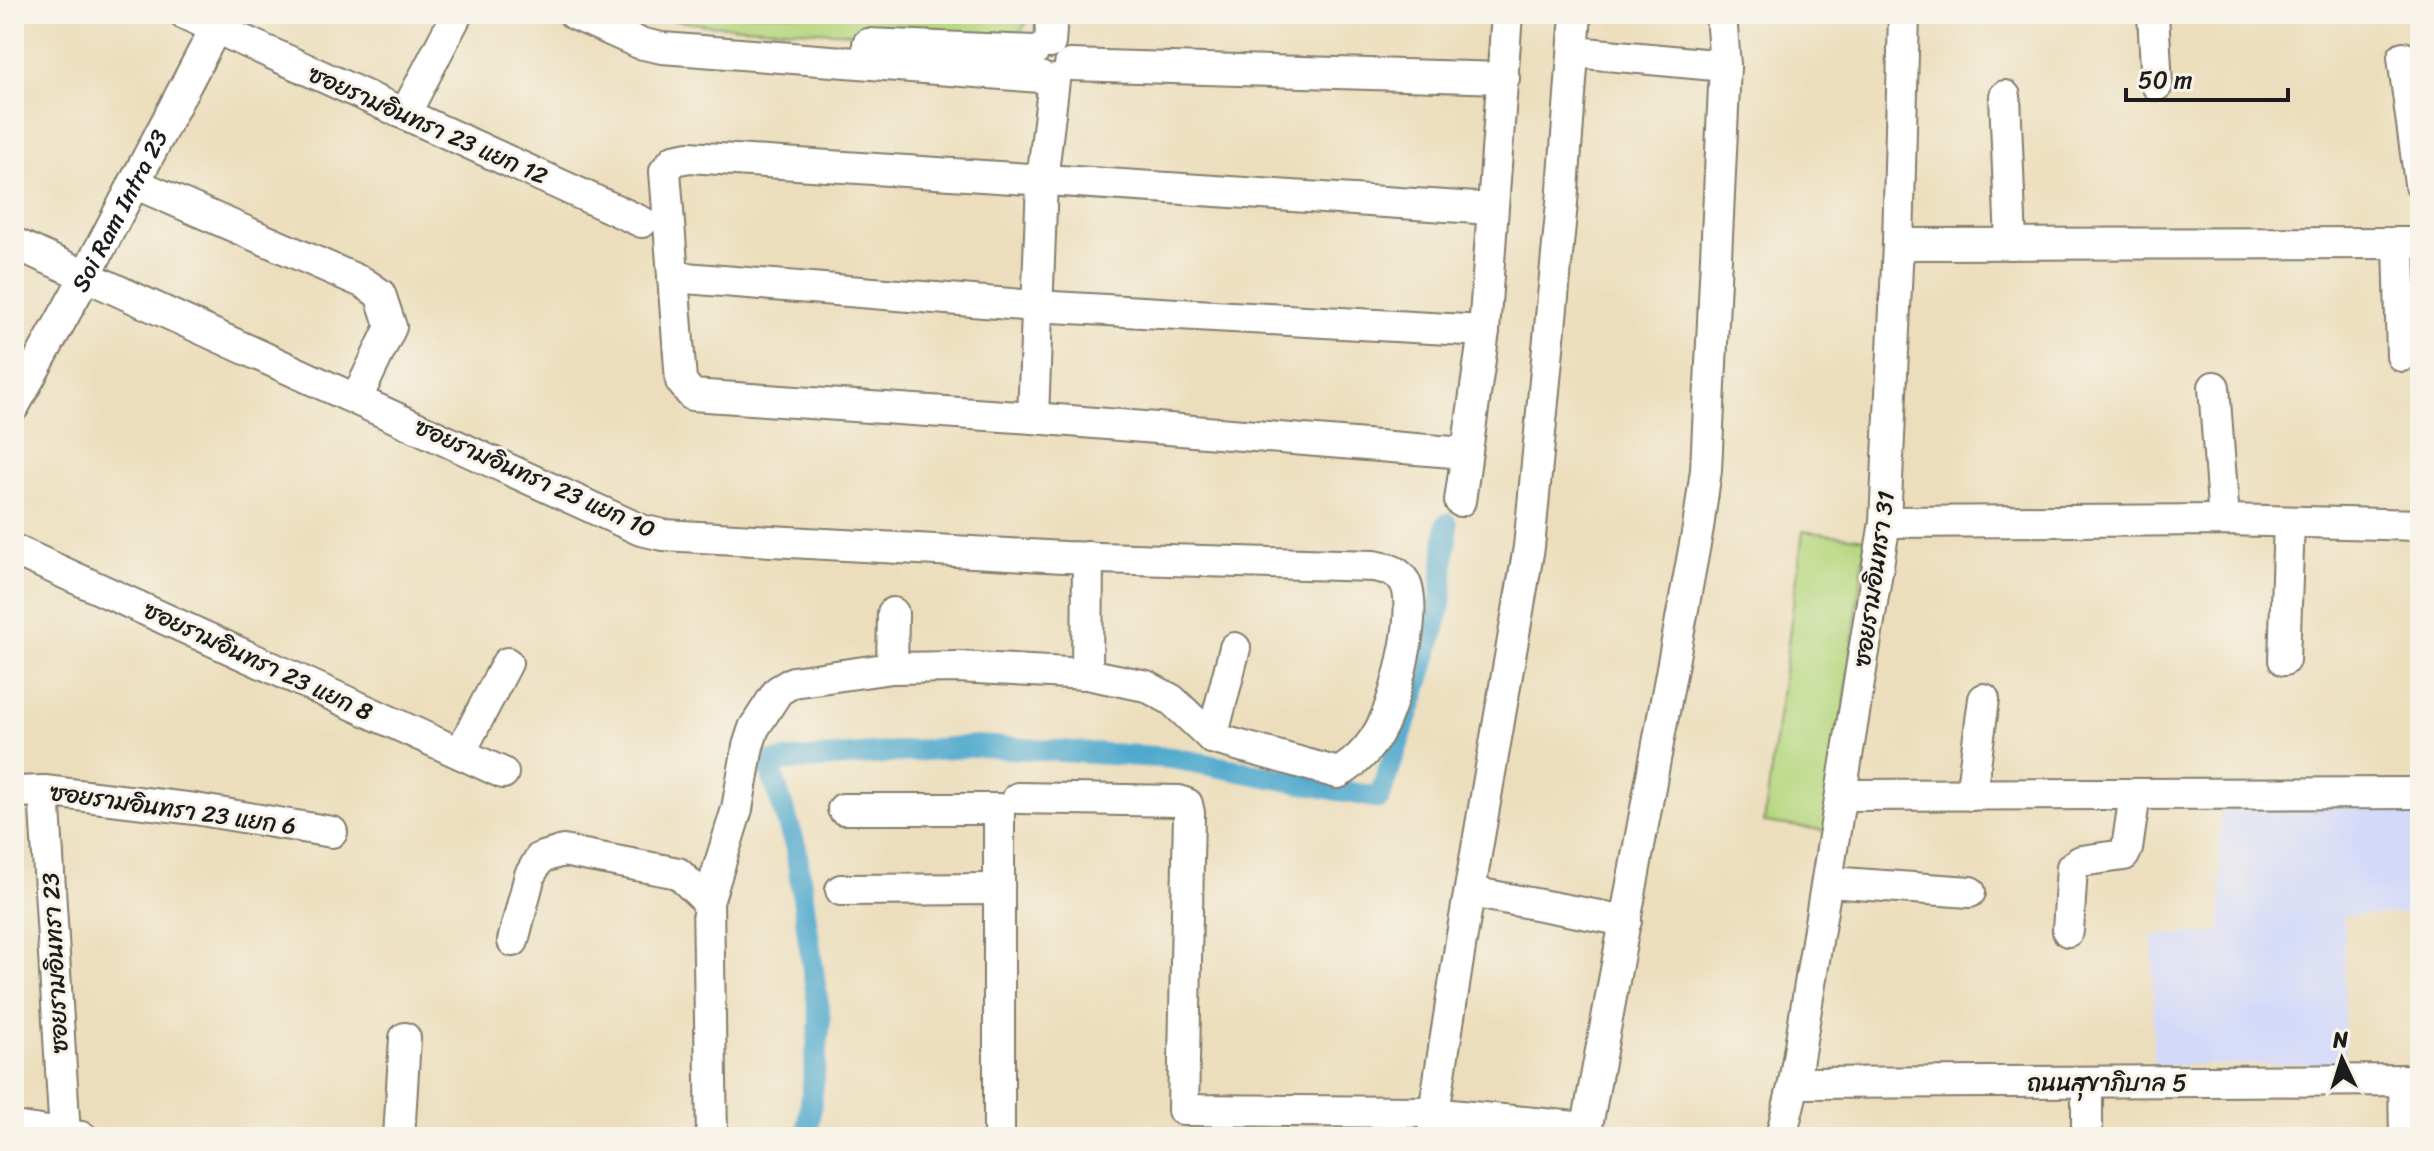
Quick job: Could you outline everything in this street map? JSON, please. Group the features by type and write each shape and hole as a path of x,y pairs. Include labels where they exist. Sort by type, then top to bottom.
{"street":[{"name":"ซอยรามอินทรา 23 แยก 12","path":"185,14 219,21 405,114 642,222"},
{"path":"405,114 457,14"},
{"path":"574,14 639,43 662,48 1050,55"},
{"path":"609,14 668,33 1504,78"},
{"path":"1460,501 1484,331 1507,14"},
{"path":"1434,1125 1461,941 1529,547 1576,14"},
{"path":"1018,798 1179,801 1187,804 1183,1110 1299,1124 1434,1125 1585,1133 1698,528 1706,470 1725,66 1721,14"},
{"name":"ซอยรามอินทรา 31","path":"1781,1137 1794,1083 1828,882 1885,522 1898,244 1904,14"},
{"path":"2153,14 2157,85"},
{"name":"Soi Ram Intra 23","path":"14,406 219,21"},
{"path":"1575,52 1725,66"},
{"path":"1033,418 1035,306 1050,55"},
{"path":"2403,57 2420,183"},
{"path":"2005,96 2011,244"},
{"path":"1465,453 1033,418 692,395 681,381 665,171 674,160 689,157 1492,209"},
{"path":"134,183 364,283 380,294 391,327 357,398"},
{"name":"ซอยรามอินทรา 23 แยก 10","path":"14,243 641,530 663,535 1076,557 1374,566 1390,569 1402,578 1411,594 1405,652 1386,719 1352,766 1338,773 1212,738"},
{"path":"1898,244 2410,243 2402,356"},
{"path":"673,277 1035,306 1484,331"},
{"path":"2214,387 2224,520"},
{"path":"1885,522 2224,520 2420,525"},
{"path":"2284,660 2289,522"},
{"name":"ซอยรามอินทรา 23 แยก 8","path":"14,550 503,773"},
{"path":"1076,557 1087,674"},
{"path":"892,668 893,613"},
{"path":"712,1137 708,902 737,809 748,746 754,728 778,691 793,682 892,668 958,667 1087,674 1146,686 1172,700 1212,738 1235,648"},
{"path":"460,753 507,663"},
{"path":"1971,795 1984,699"},
{"name":"ซอยรามอินทรา 23 แยก 6","path":"14,792 44,791 195,809 332,832"},
{"name":"ซอยรามอินทรา 23","path":"44,791 74,1136"},
{"path":"1842,795 2420,793"},
{"path":"2068,931 2072,867 2081,861 2124,855 2135,794"},
{"path":"843,809 999,809 999,1137"},
{"path":"513,941 530,875 540,858 563,851 678,873 708,902"},
{"path":"1828,882 1970,892"},
{"path":"841,890 999,889"},
{"path":"1471,892 1626,921"},
{"path":"399,1137 405,1038"},
{"path":"2405,1137 2412,1080"},
{"name":"ถนนสุขาภิบาล 5","path":"1794,1083 2412,1080"},
{"path":"2087,1083 2087,1137"},
{"path":"14,1127 74,1136"}],"shaded area":[{"path":"2420,803 2420,913 2344,916 2345,1064 2153,1065 2153,935 2221,932 2220,807"}],"green space":[{"path":"649,14 1027,14 1026,24 1013,42 707,25 648,17"},
{"path":"1803,531 1866,539 1828,831 1764,822"}],"waterway":[{"path":"807,1137 820,1020 796,848 768,762 977,746 1173,758 1379,798 1434,630 1441,600 1447,524"}]}
